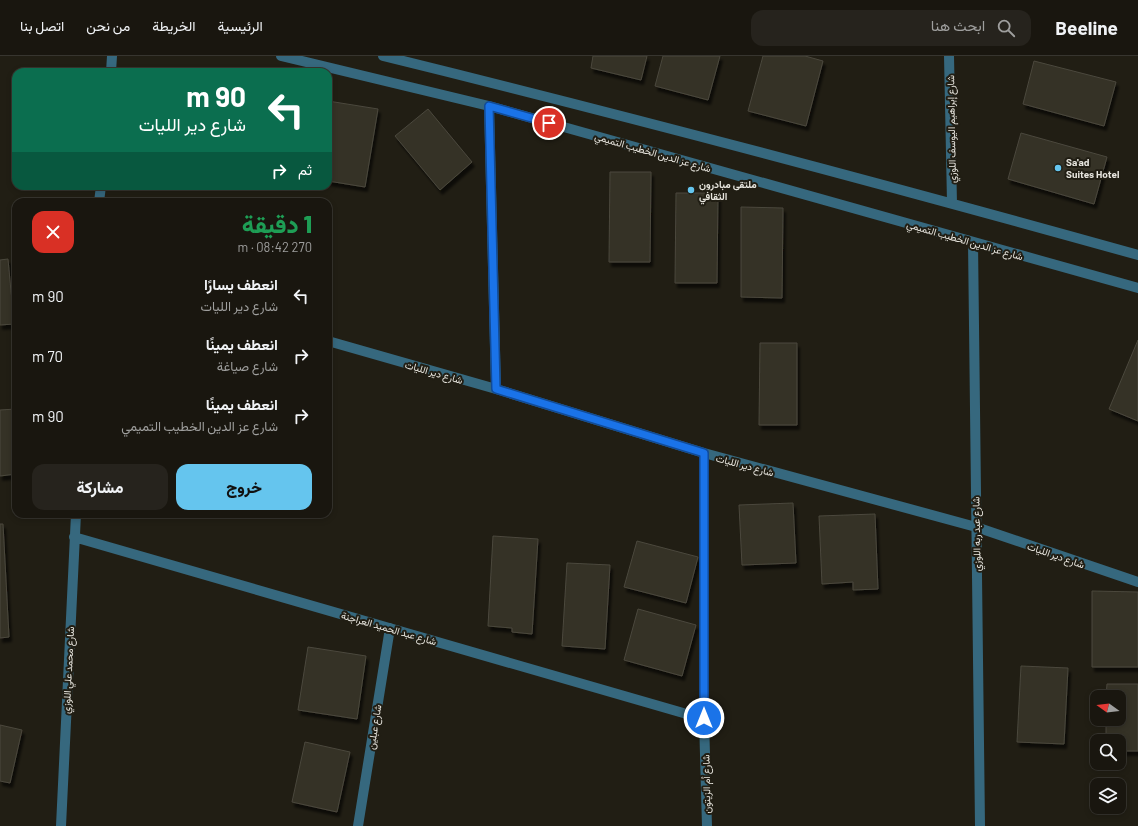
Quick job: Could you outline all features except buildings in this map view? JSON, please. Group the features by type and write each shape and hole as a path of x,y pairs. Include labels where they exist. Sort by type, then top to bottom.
{"street":[{"path":"110,68 112,56"},
{"name":"شارع عز الدين الخطيب التميمي","path":"281,56 331,68"},
{"path":"383,56 541,94 952,203 1138,255"},
{"name":"شارع إبراهيم اليوسف اللوزي","path":"949,56 952,203"},
{"name":"شارع عز الدين الخطيب التميمي","path":"332,68 489,106 1138,288"},
{"path":"489,106 496,389"},
{"name":"شارع عبد ربه اللوزي","path":"973,242 980,826"},
{"name":"شارع دير الليات","path":"332,342 496,389 704,453 976,527 1138,582"},
{"name":"شارع أم الزيتون","path":"704,453 704,718 707,826"},
{"name":"شارع محمد علي اللوزي","path":"61,826 76,518"},
{"name":"شارع عبد الحميد العراجنة","path":"74,537 704,718"},
{"name":"شارع عبلين","path":"358,826 390,628"}],"place":[{"name":"Sa'ad Suites Hotel","path":"1058,168"},
{"name":"ملتقى مبادرون الثقافي","path":"691,190"}],"route":[{"path":"549,123 489,106 496,389 704,453 704,718"}]}
